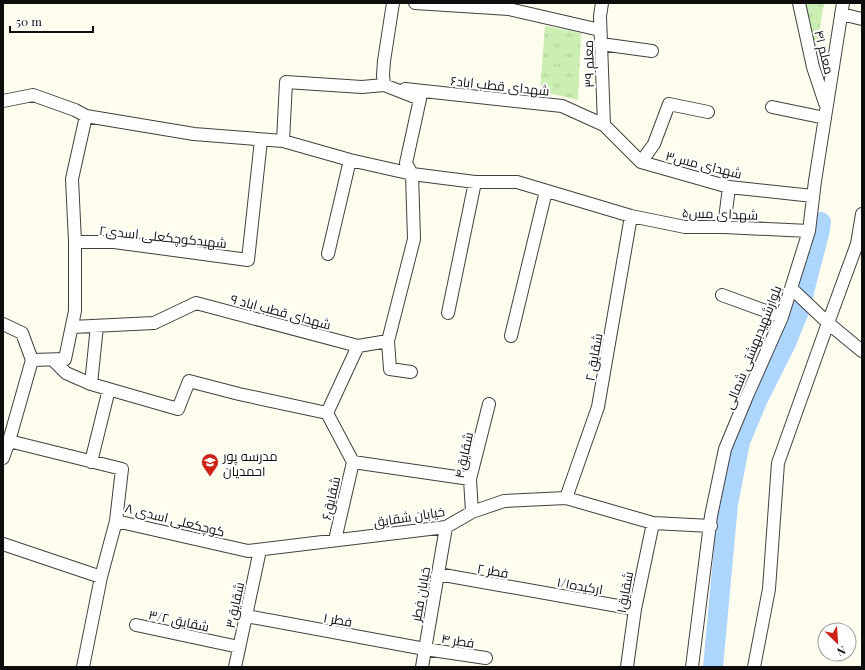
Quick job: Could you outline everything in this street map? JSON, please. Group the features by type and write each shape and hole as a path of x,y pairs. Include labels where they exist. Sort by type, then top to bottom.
{"street":[{"path":"386,86 383,75 384,61 393,3"},
{"path":"415,3 509,9 600,30"},
{"name":"معلم ۳۹","path":"602,3 600,30 604,125"},
{"name":"معلم ۴۱","path":"799,3 826,112"},
{"name":"بلوارشهیدبهشتی شمالی","path":"692,667 712,516 725,449 782,317 807,240 826,112 849,13"},
{"path":"601,44 652,51"},
{"path":"283,141 286,82 362,87 386,86 420,99 406,162 412,174 414,239 388,342 390,369 411,372"},
{"name":"شهدای قطب اباد۶","path":"386,86 562,106 604,125"},
{"name":"شهدای مس۵","path":"4,98 33,95 75,110 86,116 194,134 283,141 350,160 412,174 475,182 517,182 631,216 685,227 724,227 809,231"},
{"path":"641,162 654,144 669,104 708,112"},
{"path":"772,107 826,112"},
{"path":"32,360 65,359 75,311 75,242 72,179 86,116"},
{"name":"شهدای مس۳","path":"604,125 641,162 729,187 814,196"},
{"name":"شهیدکوچکعلی اسدی۲","path":"75,242 114,242 248,260 262,140"},
{"path":"328,254 350,160"},
{"path":"448,312 475,182"},
{"path":"724,227 729,187"},
{"path":"510,336 546,191"},
{"path":"754,667 769,589 778,463 828,323 860,245 862,214"},
{"name":"شقایق ۲","path":"566,498 598,407 631,216"},
{"path":"791,288 828,323 862,351"},
{"path":"722,296 782,317"},
{"name":"شهدای قطب اباد ۹","path":"97,326 154,323 196,303 358,346"},
{"path":"3,324 22,333 32,360 3,458"},
{"path":"72,327 97,326 91,384"},
{"path":"327,413 358,346 388,342"},
{"path":"54,360 66,373 91,384 178,410 189,381 239,394 327,413"},
{"path":"91,462 109,389"},
{"name":"شقایق۴","path":"472,512 470,479 489,404"},
{"path":"327,413 352,462 470,479"},
{"name":"کوچکعلی اسدی ۸","path":"9,441 122,469 116,521 254,550"},
{"name":"شقایق۶","path":"335,540 352,462"},
{"name":"خیابان شقایق","path":"254,550 446,527 472,512 504,501 566,498 653,523 711,526"},
{"path":"83,667 101,577 116,521"},
{"name":"شقایق۱","path":"627,667 635,609 653,523"},
{"name":"خیابان فطر","path":"422,667 446,527"},
{"path":"3,544 101,577"},
{"name":"شقایق۳","path":"235,667 246,616 254,550"},
{"name":"فطر ۲","path":"438,574 544,593"},
{"name":"ارکیده۱/۱","path":"544,593 635,609"},
{"name":"فطر ۱","path":"246,616 425,649"},
{"name":"شقایق ۳/۲","path":"136,625 239,647"},
{"name":"فطر ۴","path":"425,649 486,658"}],"green space":[{"path":"799,3 824,3 813,67"},
{"path":"545,26 581,33 578,100 540,91"}],"waterway":[{"path":"713,667 728,504 740,442 757,401 786,343 800,309 821,222"}],"place":[{"name":"مدرسه پور احمدیان","path":"210,477"}]}
